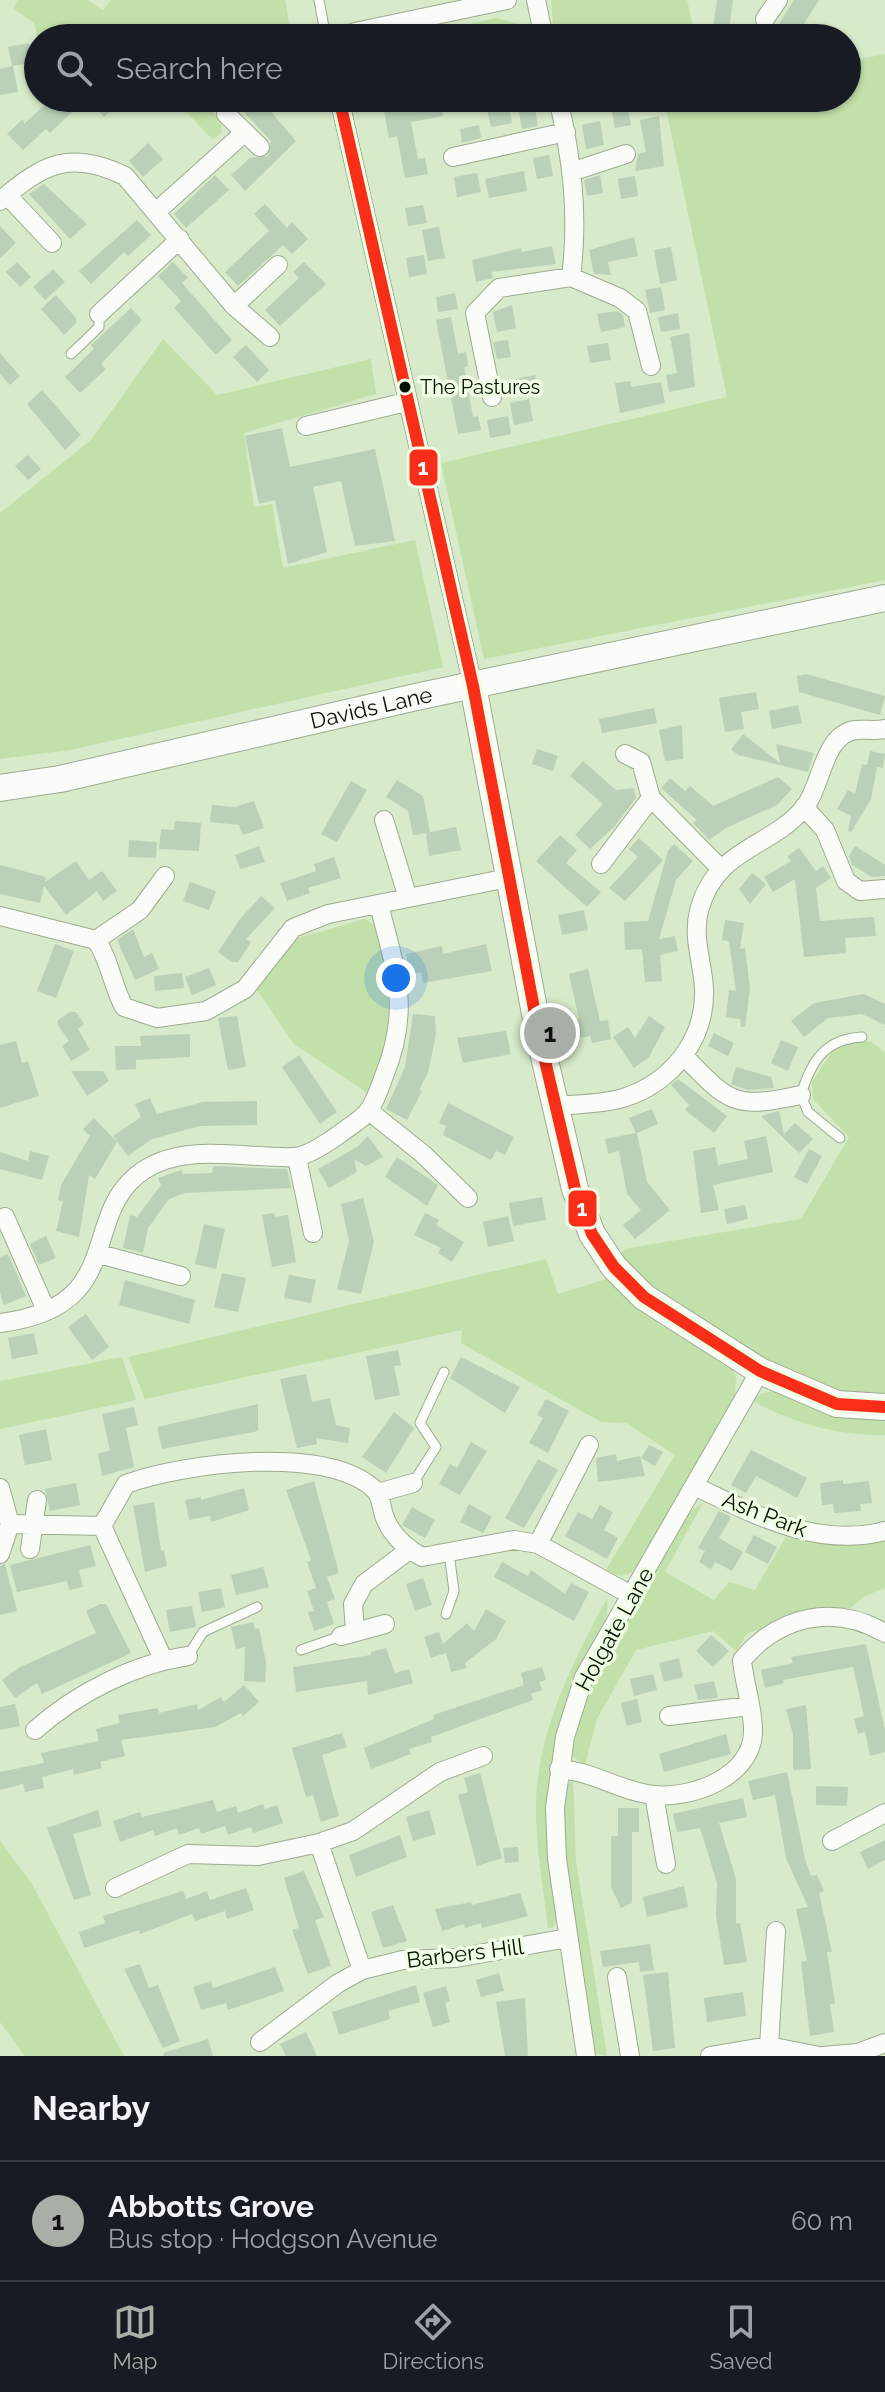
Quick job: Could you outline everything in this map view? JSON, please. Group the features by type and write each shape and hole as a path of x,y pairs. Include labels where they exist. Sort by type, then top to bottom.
{"street":[{"path":"393,24 507,0"},
{"path":"536,0 541,24"},
{"path":"765,19 778,0"},
{"path":"342,112 473,686 539,1035 575,1189 592,1234 614,1267 644,1297 760,1371 837,1404 885,1407"},
{"path":"561,112 574,171 576,240 571,277"},
{"path":"226,114 260,147"},
{"path":"156,212 245,132"},
{"path":"453,157 566,132"},
{"path":"574,171 626,154"},
{"path":"52,243 4,198 45,168 67,161 104,166 125,176 234,306 270,337"},
{"path":"99,314 180,239"},
{"path":"234,306 278,265"},
{"path":"492,397 475,313 499,288 571,277 620,298 637,311 651,366"},
{"path":"306,426 406,402"},
{"name":"Davids Lane","path":"0,788 60,779 885,598"},
{"path":"557,1106 622,1098 646,1088 685,1057 701,1015 704,991 697,942 699,911 721,869 804,807 816,793 836,741 852,730 885,729"},
{"path":"625,754 641,762 651,798 721,869"},
{"path":"601,864 651,798"},
{"path":"804,807 825,830 846,881 860,891 885,889"},
{"path":"384,820 408,898"},
{"path":"96,940 140,910 165,876"},
{"path":"0,916 96,940 106,955 113,986 124,1007 157,1018 206,1011 245,989 293,928 328,914 508,878"},
{"path":"0,1323 46,1310 79,1288 99,1254 118,1199 145,1169 182,1157 231,1153 297,1158 335,1137 369,1111 392,1057 401,1013 398,978 379,905"},
{"path":"685,1057 721,1094 739,1101 766,1102 801,1095"},
{"path":"369,1111 468,1198"},
{"path":"297,1158 313,1233"},
{"path":"5,1217 46,1310"},
{"path":"99,1254 181,1276"},
{"name":"Holgate Lane","path":"586,2056 557,1859 555,1808 565,1737 584,1677 760,1371"},
{"path":"538,1544 589,1445"},
{"path":"102,1526 126,1484 163,1471 298,1461 354,1473 378,1493 386,1521 409,1550 422,1557 514,1540 538,1544 631,1595"},
{"path":"378,1493 413,1483"},
{"name":"Ash Park","path":"694,1486 777,1523 809,1533 861,1538 885,1531"},
{"path":"0,1488 10,1524 0,1554"},
{"path":"30,1549 37,1500"},
{"path":"10,1524 102,1526"},
{"path":"102,1526 163,1659"},
{"path":"385,1624 348,1633 353,1604 364,1584 409,1550"},
{"path":"559,1769 580,1771 654,1795 696,1789 723,1780 745,1760 753,1734 742,1660 759,1640 796,1623 834,1614 864,1621 885,1633"},
{"path":"35,1730 68,1702 163,1659 188,1656"},
{"path":"669,1716 749,1706"},
{"path":"115,1888 188,1854 258,1856 319,1843 353,1831 440,1772 483,1756"},
{"path":"654,1795 666,1864"},
{"path":"832,1841 885,1813"},
{"path":"319,1843 362,1970"},
{"path":"769,2046 776,1931"},
{"name":"Barbers Hill","path":"260,2042 337,1984 362,1970 403,1960 456,1958 568,1938"},
{"path":"617,1977 630,2056"},
{"path":"710,2056 769,2046 821,2056 858,2053 885,2043"}],"lane":[{"path":"319,0 323,24"},
{"path":"71,354 99,327 99,314"},
{"path":"840,1138 808,1112 801,1095 811,1067 827,1046 843,1038 862,1037"},
{"path":"413,1483 436,1447 420,1423 444,1372"},
{"path":"446,1614 454,1591 449,1553"},
{"path":"188,1656 203,1632 257,1607"},
{"path":"301,1650 348,1633"}],"green space":[{"path":"18,0 88,0 103,10 111,0 285,0 289,24 34,24 13,8"},
{"path":"551,0 687,0 692,24 553,24"},
{"path":"496,18 516,24 468,24"},
{"path":"885,54 885,580 484,659 441,463 727,397 667,112 861,112 861,59"},
{"path":"186,112 213,112 221,120 222,132 213,140"},
{"path":"163,339 217,395 371,359 376,394 244,433 254,507 272,504 283,568 415,540 443,667 70,750 0,759 0,513 91,440"},
{"path":"365,919 376,926 389,1010 384,1048 369,1094 294,1044 257,990 294,939"},
{"path":"869,1041 885,1052 885,1400 836,1397 719,1337 618,1264 624,1249 801,1219 849,1137 813,1099 812,1082 833,1050 849,1042"},
{"path":"546,1259 558,1294 610,1278 662,1326 731,1363 736,1377 735,1395 641,1560 632,1572 621,1576 606,1570 675,1455 626,1423 601,1422 461,1343 462,1330 145,1399 128,1357"},
{"path":"122,1357 136,1400 0,1429 0,1381"},
{"path":"779,1390 885,1416 885,1435 817,1427 753,1401 760,1394"},
{"path":"703,1503 665,1572 714,1600 729,1582 755,1590 786,1537 836,1544 860,1543 885,1537 885,1588 865,1596 850,1608 834,1608 748,1633 736,1651 713,1631 636,1650 597,1719 585,1765 571,1755 570,1749 592,1686 623,1626 692,1510"},
{"path":"607,1598 605,1622 569,1693 554,1748 550,1804 557,1917 554,1927 548,1928 537,1832 539,1773 560,1695"},
{"path":"573,1779 576,1861 607,2056 593,2053 563,1845 562,1802 565,1788"},
{"path":"0,1841 32,1884 124,2056 25,2056 0,2022"}],"building":[{"path":"717,0 733,0 730,24 714,24"},
{"path":"794,0 819,0 804,24 779,24"},
{"path":"24,44 24,64 13,66 18,92 0,95 0,69 12,66 8,47"},
{"path":"37,112 72,112 50,133 46,129 23,150 7,134 23,119 24,124"},
{"path":"244,112 271,112 296,141 245,191 231,175 250,158 268,156 271,141"},
{"path":"384,112 442,112 443,116 411,122 418,159 425,158 428,174 405,178 397,136 389,138"},
{"path":"487,112 510,112 512,123 491,127"},
{"path":"519,112 536,112 538,126 522,129"},
{"path":"612,112 629,112 631,125 615,128"},
{"path":"659,116 664,166 635,171 638,154 646,152 640,120"},
{"path":"600,121 604,145 586,149 582,125"},
{"path":"479,125 481,138 462,143 460,129"},
{"path":"148,143 163,159 143,177 129,161"},
{"path":"549,155 553,176 537,179 533,158"},
{"path":"524,171 527,191 489,198 485,179"},
{"path":"477,173 481,192 457,197 454,177"},
{"path":"215,175 229,190 186,228 174,214"},
{"path":"600,175 603,193 587,196 584,180"},
{"path":"635,176 638,196 621,199 618,179"},
{"path":"44,184 87,224 70,239 29,194"},
{"path":"265,204 287,228 292,222 308,239 292,254 283,245 238,286 225,272 269,231 254,214"},
{"path":"423,205 427,223 408,226 405,208"},
{"path":"137,220 151,235 128,256 124,252 91,284 79,271"},
{"path":"0,226 16,243 0,258"},
{"path":"439,227 445,258 428,261 422,230"},
{"path":"634,237 638,256 608,262 611,275 594,274 589,250"},
{"path":"552,246 556,264 491,272 493,278 476,282 472,260 521,248 522,252"},
{"path":"671,247 677,280 660,284 654,250"},
{"path":"424,255 427,274 409,277 406,258"},
{"path":"17,262 31,277 20,287 6,272"},
{"path":"173,262 188,278 182,283 232,340 216,355 174,308 181,301 158,276"},
{"path":"304,262 326,284 280,326 265,310 299,278 293,272"},
{"path":"53,269 65,282 45,300 33,287"},
{"path":"661,287 665,310 650,313 645,290"},
{"path":"455,293 458,309 438,312 436,297"},
{"path":"56,295 76,318 76,323 64,335 41,309"},
{"path":"512,305 516,328 497,332 493,312"},
{"path":"131,308 142,320 101,364 106,369 80,393 65,377 94,349 91,345"},
{"path":"617,311 623,315 625,327 601,332 597,314"},
{"path":"678,313 680,329 661,332 658,317"},
{"path":"451,317 458,354 466,352 468,366 464,367 473,417 478,416 481,430 458,434 436,320"},
{"path":"689,333 695,387 669,392 666,375 677,373 670,337"},
{"path":"508,340 511,357 497,359 493,342"},
{"path":"608,343 611,360 590,363 587,346"},
{"path":"246,345 269,370 257,382 233,357"},
{"path":"0,353 20,376 10,385 0,374"},
{"path":"535,375 538,391 518,395 515,379"},
{"path":"630,381 631,387 661,382 665,403 620,413 615,383"},
{"path":"42,390 81,435 65,450 27,404"},
{"path":"529,399 533,421 514,425 510,403"},
{"path":"508,416 511,434 490,438 487,420"},
{"path":"282,428 290,467 375,449 395,541 355,546 341,481 313,487 327,552 288,564 275,500 259,504 245,436"},
{"path":"28,455 41,469 28,480 15,466"},
{"path":"806,674 885,696 880,715 799,692 797,676"},
{"path":"756,692 759,709 741,712 744,729 725,732 719,698"},
{"path":"798,705 802,723 772,729 769,711"},
{"path":"654,708 657,723 602,733 599,719"},
{"path":"682,725 683,759 665,761 659,730"},
{"path":"743,734 780,763 776,744 814,753 808,772 738,755 731,749"},
{"path":"537,749 558,756 553,771 532,764"},
{"path":"870,751 885,754 883,768 877,767 871,799 851,832 848,831 851,816 837,809 848,790 855,794 862,764 867,765"},
{"path":"583,761 616,790 634,788 636,798 615,826 590,849 575,835 603,804 570,776"},
{"path":"778,777 792,789 777,805 726,828 709,840 693,823 697,820 661,788 670,778 685,791 690,786 713,806"},
{"path":"397,780 423,796 430,832 456,827 461,850 429,856 426,833 413,835 408,811 386,797"},
{"path":"351,781 367,790 337,842 321,834"},
{"path":"254,801 264,828 243,835 239,825 210,822 212,805 235,807"},
{"path":"175,821 201,823 199,851 159,849 161,829 174,830"},
{"path":"560,835 577,850 566,863 601,892 587,907 536,861"},
{"path":"639,838 663,860 625,901 609,888 638,857 629,849"},
{"path":"129,840 157,842 156,858 128,857"},
{"path":"674,844 693,861 676,880 659,939 675,936 678,951 660,955 662,981 645,982 642,949 625,950 624,922 648,921 668,851"},
{"path":"259,846 265,862 240,869 235,855"},
{"path":"855,846 885,865 885,876 872,877 852,865 849,856"},
{"path":"799,848 816,871 823,866 831,878 816,888 820,921 874,917 876,936 845,938 846,953 804,957 795,879 773,892 764,877 791,861 787,856"},
{"path":"334,857 341,878 308,888 310,893 287,901 280,883 316,871 314,864"},
{"path":"76,861 89,880 102,871 117,891 103,901 97,891 66,915 44,886 40,903 0,894 0,865 46,877 45,882"},
{"path":"752,873 766,884 750,904 739,889"},
{"path":"190,882 216,891 209,910 183,901"},
{"path":"261,896 275,908 246,939 251,942 238,962 232,962 218,952 239,920"},
{"path":"584,910 588,930 562,935 558,915"},
{"path":"725,920 744,923 740,949 745,948 750,989 745,1027 741,1027 740,1019 726,1017 729,990 736,991 729,941 722,940"},
{"path":"133,929 144,957 152,953 159,969 135,980 117,940"},
{"path":"55,944 74,951 56,998 37,991"},
{"path":"486,944 492,971 423,983 421,972 410,975 406,954 442,946 443,954"},
{"path":"209,968 216,985 192,995 185,977"},
{"path":"588,969 600,1021 608,1020 611,1039 592,1043 590,1036 574,1039 570,1020 579,1019 569,974"},
{"path":"182,973 184,988 155,991 154,976"},
{"path":"864,994 885,1004 885,1025 862,1014 828,1018 804,1037 791,1021 814,1003"},
{"path":"70,1012 76,1012 84,1024 78,1029 90,1050 71,1061 62,1046 69,1041 58,1025 58,1020"},
{"path":"413,1014 435,1016 436,1034 428,1073 419,1090 422,1091 407,1120 386,1109 405,1067"},
{"path":"237,1016 246,1067 228,1070 218,1018"},
{"path":"649,1016 665,1027 649,1057 634,1068 613,1037 628,1027 635,1038"},
{"path":"506,1031 511,1054 463,1063 457,1038"},
{"path":"714,1033 734,1043 728,1056 708,1046"},
{"path":"190,1034 190,1057 136,1060 136,1069 116,1070 115,1046 141,1046 140,1036"},
{"path":"781,1040 798,1047 788,1071 771,1063"},
{"path":"16,1041 22,1063 28,1061 39,1096 0,1108 0,1045"},
{"path":"299,1055 337,1112 320,1124 282,1067"},
{"path":"736,1067 771,1077 774,1088 748,1090 731,1084"},
{"path":"71,1071 103,1071 109,1081 87,1096"},
{"path":"678,1079 727,1116 714,1133 685,1110 689,1105 671,1085"},
{"path":"150,1098 157,1114 203,1102 257,1101 257,1125 200,1126 152,1139 128,1156 113,1136 141,1117 135,1104"},
{"path":"448,1103 514,1137 505,1155 496,1151 491,1160 443,1135 446,1126 439,1123"},
{"path":"652,1109 658,1124 637,1133 647,1182 670,1210 635,1239 623,1225 641,1210 627,1194 619,1151 608,1154 605,1139 636,1133 629,1118"},
{"path":"779,1111 784,1134 795,1123 813,1139 799,1153 761,1116"},
{"path":"94,1118 117,1142 95,1179 89,1175 79,1237 56,1231 63,1201 58,1200 61,1185 90,1136 83,1129"},
{"path":"368,1136 383,1157 366,1166 354,1159 357,1172 329,1188 318,1169 357,1147"},
{"path":"766,1136 773,1172 713,1185 719,1210 701,1213 693,1151 715,1147 718,1165 748,1159 744,1141"},
{"path":"809,1149 822,1156 807,1184 794,1177"},
{"path":"30,1151 49,1156 42,1180 0,1169 0,1152 28,1161"},
{"path":"397,1157 438,1185 427,1206 385,1177"},
{"path":"213,1166 287,1169 291,1188 185,1193 169,1199 148,1228 143,1253 123,1248 130,1215 137,1217 161,1185 158,1178 181,1170 183,1174 212,1173"},
{"path":"542,1197 546,1220 513,1226 509,1203"},
{"path":"363,1198 374,1242 361,1294 337,1289 349,1241 341,1204"},
{"path":"745,1205 748,1219 727,1224 724,1209"},
{"path":"274,1213 275,1217 288,1215 296,1262 272,1267 262,1215"},
{"path":"425,1213 439,1220 436,1225 464,1242 452,1262 438,1253 441,1248 414,1235"},
{"path":"508,1216 514,1241 488,1247 483,1222"},
{"path":"204,1224 225,1229 216,1269 195,1264"},
{"path":"46,1236 56,1258 39,1265 30,1244"},
{"path":"8,1254 26,1296 4,1305 0,1293 0,1257"},
{"path":"222,1273 246,1278 238,1312 214,1307"},
{"path":"289,1275 316,1280 311,1303 284,1298"},
{"path":"125,1280 195,1300 189,1324 119,1305"},
{"path":"86,1314 109,1347 92,1360 68,1327"},
{"path":"34,1333 38,1354 12,1359 8,1338"},
{"path":"398,1350 401,1365 394,1366 400,1395 375,1400 366,1356"},
{"path":"461,1357 520,1387 505,1413 450,1378"},
{"path":"306,1374 312,1402 330,1398 336,1425 350,1428 348,1443 316,1438 317,1444 297,1448 280,1379"},
{"path":"546,1399 569,1411 548,1453 529,1443 543,1418 537,1415"},
{"path":"258,1404 258,1431 162,1449 157,1427"},
{"path":"134,1407 138,1425 126,1428 134,1467 102,1476 98,1453 110,1451 102,1414"},
{"path":"394,1412 414,1428 386,1473 362,1457"},
{"path":"46,1429 52,1460 25,1465 19,1435"},
{"path":"471,1442 487,1451 460,1495 439,1484 450,1464 457,1468"},
{"path":"649,1445 663,1452 655,1466 641,1458"},
{"path":"751,1450 807,1478 797,1498 756,1476 746,1493 731,1485"},
{"path":"616,1454 617,1461 640,1456 645,1476 598,1482 596,1458"},
{"path":"538,1459 558,1470 524,1528 505,1518"},
{"path":"843,1480 843,1484 869,1481 872,1503 860,1504 861,1511 834,1513 833,1504 822,1505 820,1483"},
{"path":"314,1481 339,1573 327,1577 335,1599 327,1602 334,1624 314,1631 308,1612 314,1611 307,1591 316,1588 307,1562 311,1560 286,1490"},
{"path":"76,1483 80,1505 50,1511 45,1489"},
{"path":"244,1488 249,1510 211,1522 210,1516 189,1520 185,1500 201,1497 201,1500"},
{"path":"154,1502 161,1551 164,1550 167,1566 145,1572 133,1506"},
{"path":"469,1504 492,1517 483,1533 460,1522"},
{"path":"600,1505 613,1512 604,1530 618,1538 607,1559 565,1536 578,1512 592,1519"},
{"path":"412,1507 435,1520 425,1538 402,1525"},
{"path":"719,1511 731,1517 719,1538 743,1552 732,1571 715,1562 711,1569 699,1562 705,1551 698,1548"},
{"path":"754,1535 777,1547 768,1564 745,1552"},
{"path":"90,1545 96,1566 79,1570 83,1587 69,1590 67,1581 17,1592 10,1565"},
{"path":"502,1562 528,1576 531,1570 565,1594 571,1583 589,1592 574,1621 494,1577"},
{"path":"5,1564 17,1611 0,1615 0,1566"},
{"path":"263,1567 269,1587 236,1595 231,1575"},
{"path":"423,1578 432,1605 415,1611 406,1584"},
{"path":"221,1588 225,1607 202,1612 198,1592"},
{"path":"106,1604 131,1653 42,1694 37,1683 15,1698 2,1680 20,1667 96,1633 86,1611"},
{"path":"192,1606 196,1627 170,1632 166,1610"},
{"path":"486,1609 506,1621 496,1639 465,1663 467,1668 451,1672 446,1653 431,1658 424,1637 439,1632 443,1644 467,1623 474,1631"},
{"path":"253,1622 255,1629 259,1628 266,1662 265,1682 244,1681 245,1647 236,1649 231,1627"},
{"path":"711,1635 729,1651 713,1667 696,1651"},
{"path":"866,1644 885,1730 885,1752 870,1756 865,1732 858,1734 854,1719 864,1716 853,1667 783,1680 784,1683 765,1688 761,1670 793,1663 791,1657"},
{"path":"386,1648 395,1673 409,1669 413,1683 368,1695 367,1681 296,1692 293,1667 371,1655 371,1652"},
{"path":"679,1658 683,1677 664,1682 659,1663"},
{"path":"542,1667 546,1680 539,1682 542,1690 531,1694 533,1700 431,1737 432,1742 409,1749 411,1754 371,1769 364,1748 434,1719 433,1715 524,1685 521,1673"},
{"path":"653,1674 657,1690 634,1696 630,1679"},
{"path":"714,1681 718,1698 698,1700 694,1685"},
{"path":"244,1685 259,1702 243,1716 241,1713 215,1727 121,1740 125,1756 100,1762 102,1768 74,1775 73,1769 42,1777 44,1788 25,1792 23,1784 0,1790 0,1772 44,1763 41,1753 99,1741 96,1729 120,1723 118,1715 157,1708 159,1713 197,1704 198,1710 221,1697 224,1702"},
{"path":"637,1699 642,1722 627,1726 621,1703"},
{"path":"15,1704 20,1726 0,1730 0,1707"},
{"path":"806,1705 811,1769 793,1770 793,1734 786,1709"},
{"path":"342,1733 347,1747 322,1755 339,1816 321,1822 313,1795 306,1797 292,1748"},
{"path":"726,1734 731,1754 664,1772 659,1754"},
{"path":"787,1772 805,1859 811,1876 817,1875 824,1891 819,1893 832,1952 827,1952 835,2004 830,2004 834,2032 810,2036 801,1962 807,1961 796,1909 808,1907 786,1858 775,1795 753,1800 748,1781"},
{"path":"480,1773 502,1858 477,1866 458,1795 468,1792 464,1778"},
{"path":"816,1786 848,1787 847,1806 816,1805"},
{"path":"743,1798 747,1817 719,1823 736,1879 736,1924 740,1923 747,1962 724,1965 716,1915 717,1883 700,1828 677,1832 673,1814"},
{"path":"213,1800 217,1812 236,1806 238,1813 263,1804 265,1809 277,1805 283,1823 253,1833 251,1827 228,1835 225,1826 201,1834 199,1828 179,1835 177,1828 155,1836 153,1830 120,1842 113,1821 140,1812 142,1817"},
{"path":"618,1808 639,1808 639,1832 632,1832 632,1903 621,1908 611,1887 611,1836 618,1836"},
{"path":"98,1810 102,1826 73,1834 91,1895 74,1900 47,1828"},
{"path":"429,1810 436,1834 413,1841 406,1817"},
{"path":"400,1835 407,1857 356,1877 349,1855"},
{"path":"885,1840 885,1860 868,1869 860,1852"},
{"path":"518,1847 519,1862 505,1863 503,1848"},
{"path":"304,1871 324,1917 315,1920 331,1966 308,1974 292,1930 299,1928 284,1878"},
{"path":"684,1886 688,1907 647,1917 643,1897"},
{"path":"246,1888 254,1910 227,1919 225,1911 195,1921 192,1914 140,1934 139,1930 84,1948 79,1932 105,1923 103,1916 183,1891 186,1899 207,1891 210,1900"},
{"path":"520,1893 528,1916 482,1928 481,1923 465,1928 464,1924 442,1931 435,1909 471,1902 472,1905"},
{"path":"393,1905 407,1941 383,1948 371,1912"},
{"path":"650,1944 654,1970 640,1972 639,1962 603,1967 600,1951"},
{"path":"140,1964 149,1988 158,1985 180,2041 163,2048 124,1969"},
{"path":"275,1967 284,1991 228,2010 226,2003 201,2010 193,1987 211,1981 213,1988"},
{"path":"668,1972 675,2048 653,2051 643,1975"},
{"path":"499,1973 504,1991 481,1997 476,1980"},
{"path":"416,1985 420,2002 388,2011 390,2019 339,2035 332,2012"},
{"path":"446,1986 450,2001 445,2003 450,2022 433,2027 423,1993"},
{"path":"743,1992 746,2016 707,2022 704,1998"},
{"path":"525,1998 528,2056 505,2056 496,2002"},
{"path":"306,2032 317,2056 286,2056 280,2044"},
{"path":"208,2039 213,2056 164,2056 163,2053"}],"transit line":[{"name":"1","path":"342,112 473,686 539,1035 575,1189 592,1234 614,1267 644,1297 760,1371 837,1404 885,1407"}],"place":[{"name":"The Pastures","path":"405,387"},
{"name":"Abbotts Grove","path":"550,1033"}]}
